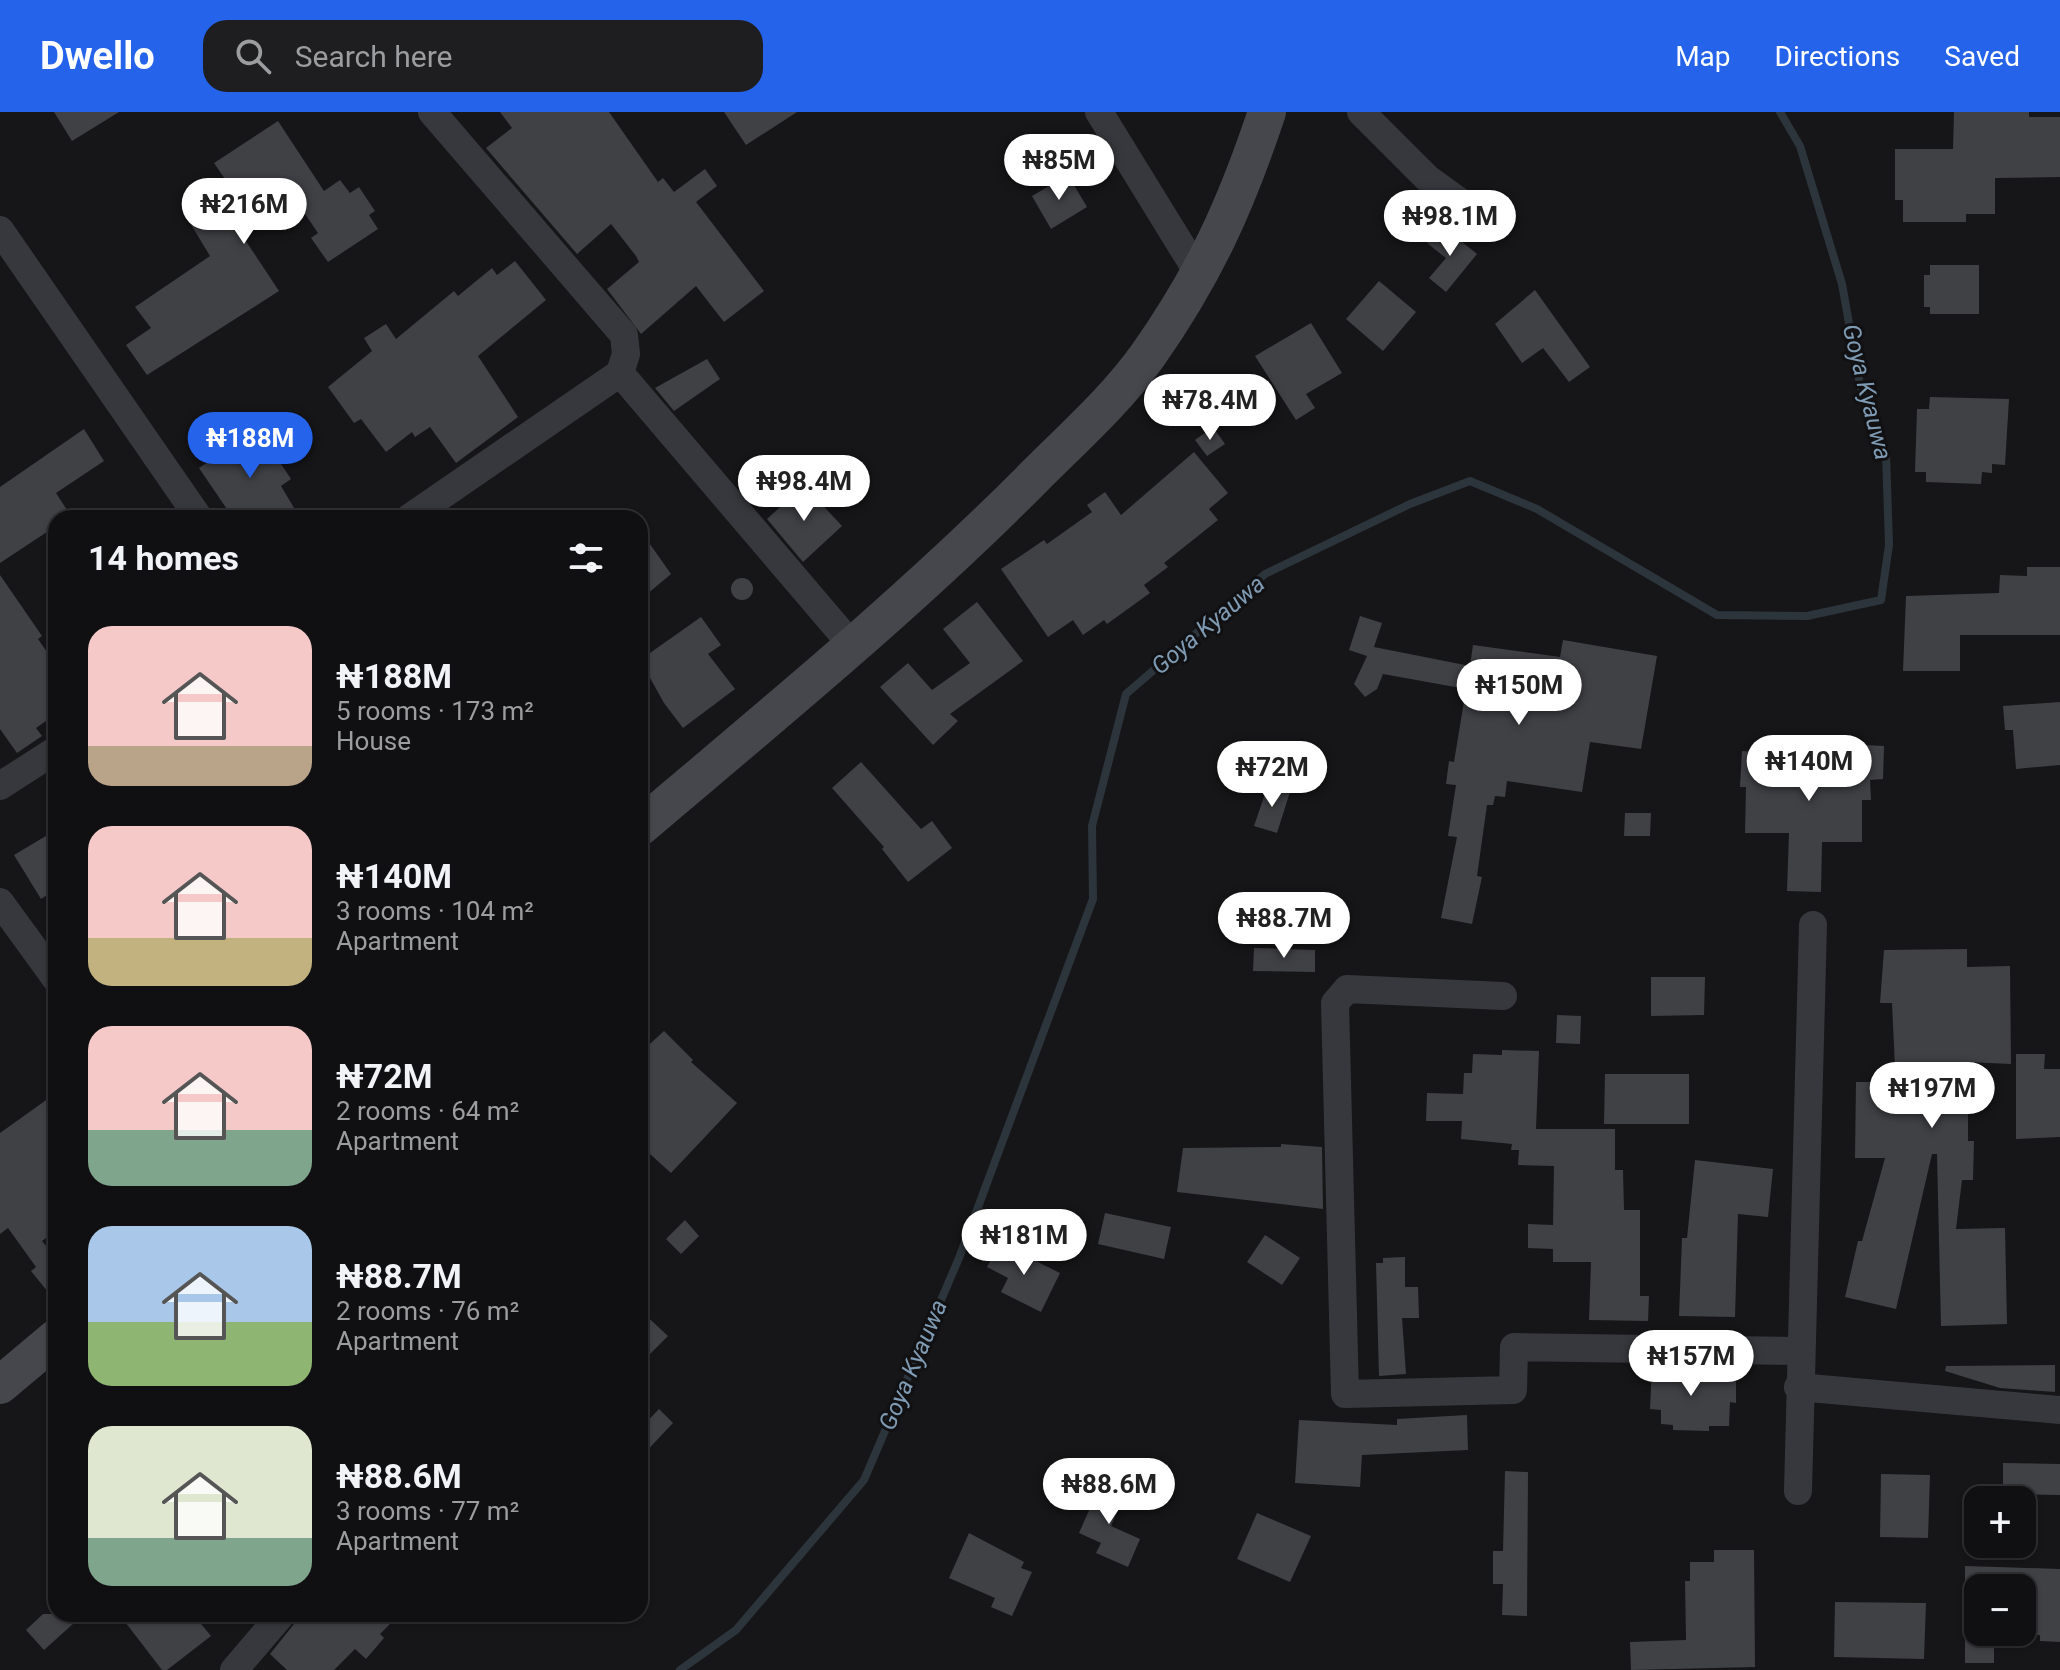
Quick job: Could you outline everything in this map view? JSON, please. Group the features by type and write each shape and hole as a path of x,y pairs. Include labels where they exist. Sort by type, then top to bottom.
{"street":[{"path":"421,510 620,373 626,354 624,335 432,112"},
{"path":"1099,112 1200,276"},
{"path":"648,820 986,525 1093,418 1146,357 1200,276 1239,196 1267,112"},
{"path":"1361,112 1427,178 1492,225"},
{"path":"0,230 193,510"},
{"path":"620,373 851,644"},
{"path":"0,786 48,755"},
{"path":"0,902 48,968"},
{"path":"1798,1491 1798,1387 1813,925"},
{"path":"1503,996 1347,989 1335,1003 1345,1394 1513,1390 1514,1347 1800,1351"},
{"path":"0,1385 48,1345"},
{"path":"1798,1387 2060,1410"},
{"path":"234,1670 275,1622"}],"building":[{"path":"54,112 119,112 72,141"},
{"path":"500,112 609,112 658,182 663,178 674,192 705,169 717,186 696,202 764,291 724,322 696,286 641,334 607,289 639,262 636,256 611,224 577,254 486,148 512,128"},
{"path":"724,112 797,112 746,145"},
{"path":"1954,112 2029,112 2029,117 2060,117 2060,177 1995,178 1995,214 1966,214 1966,222 1903,222 1903,200 1895,200 1895,149 1953,149"},
{"path":"278,121 324,191 340,180 350,193 359,187 375,211 369,215 378,229 328,262 311,238 318,233 286,186 237,218 242,227 238,229 279,291 147,375 126,345 151,328 135,307 210,256 184,213 229,185 214,163"},
{"path":"1068,175 1087,207 1051,229 1032,196"},
{"path":"1441,225 1477,254 1446,292 1429,278 1446,258 1427,243"},
{"path":"515,261 546,300 478,356 518,417 456,463 430,427 415,437 412,432 386,452 361,419 354,423 328,387 372,351 364,338 386,324 396,339 454,291 458,296 492,268 497,275"},
{"path":"1930,265 1979,265 1979,314 1930,314 1930,307 1924,307 1924,275 1930,275"},
{"path":"1379,281 1416,312 1383,351 1346,319"},
{"path":"1535,290 1590,367 1569,382 1543,348 1522,363 1495,324"},
{"path":"1311,323 1342,373 1306,394 1315,408 1296,420 1255,356"},
{"path":"707,359 720,379 674,411 655,388"},
{"path":"1930,397 2009,399 2005,465 1992,464 1992,473 1982,472 1981,484 1926,482 1926,472 1915,472 1917,409 1929,409"},
{"path":"1213,427 1225,444 1207,456 1195,440"},
{"path":"84,429 104,461 56,493 67,510 48,510 48,531 0,563 0,487"},
{"path":"258,429 291,479 281,486 295,510 228,510 199,468"},
{"path":"1194,452 1228,493 1209,509 1218,520 1164,563 1168,567 1144,585 1150,593 1107,624 1104,620 1083,635 1073,620 1048,637 1001,569 1044,540 1047,544 1092,512 1087,505 1105,492 1121,515"},
{"path":"804,485 842,526 803,562 767,519"},
{"path":"648,541 671,574 648,593"},
{"path":"2027,567 2060,567 2060,635 1960,635 1960,671 1903,671 1906,596 1999,593 2000,575 2027,576"},
{"path":"0,575 42,636 38,639 48,653 48,720 36,728 42,736 17,753 0,729"},
{"path":"742,578 750,581 753,589 750,597 742,600 734,597 731,589 734,581"},
{"path":"977,602 1023,661 950,714 958,721 933,745 880,687 908,663 932,690 970,663 943,629"},
{"path":"1360,616 1382,623 1374,647 1470,666 1473,645 1560,657 1563,640 1657,656 1641,749 1590,742 1582,792 1507,781 1505,797 1495,796 1493,805 1487,805 1477,876 1482,877 1472,924 1441,918 1457,837 1448,836 1456,785 1446,784 1449,761 1454,762 1466,689 1383,674 1377,689 1365,697 1354,684 1367,656 1349,650"},
{"path":"701,617 721,645 708,654 735,689 683,728 648,674 648,654"},
{"path":"2060,702 2060,765 2016,769 2013,730 2005,730 2003,706"},
{"path":"1864,745 1884,746 1883,779 1870,780 1871,800 1862,800 1862,842 1822,842 1821,892 1787,891 1789,833 1745,833 1746,787 1740,787 1742,751 1820,757 1820,750 1863,752"},
{"path":"861,762 921,829 932,821 952,848 908,882 882,849 884,847 832,788"},
{"path":"1268,785 1290,792 1277,833 1254,826"},
{"path":"1625,813 1651,813 1650,836 1624,836"},
{"path":"48,835 48,894 41,899 14,855"},
{"path":"1254,948 1315,950 1315,972 1253,971"},
{"path":"1967,949 1967,967 2010,966 2011,1064 1968,1062 1968,1141 1974,1141 1973,1180 1962,1180 1956,1229 2005,1228 2007,1324 1941,1326 1937,1154 1932,1154 1896,1309 1845,1297 1858,1241 1862,1241 1885,1158 1855,1158 1856,1082 1891,1082 1892,1067 1895,1067 1892,1003 1880,1003 1884,950"},
{"path":"1651,977 1705,977 1704,1015 1651,1016"},
{"path":"1557,1015 1581,1016 1580,1044 1556,1043"},
{"path":"664,1031 693,1060 691,1062 737,1103 671,1173 648,1152 648,1046"},
{"path":"1502,1050 1539,1051 1536,1129 1615,1129 1615,1170 1623,1170 1624,1210 1640,1210 1640,1296 1649,1296 1648,1321 1589,1320 1591,1262 1553,1262 1553,1249 1528,1248 1528,1224 1553,1225 1554,1166 1518,1165 1519,1150 1511,1150 1512,1144 1461,1139 1462,1121 1426,1121 1427,1093 1463,1094 1464,1073 1472,1073 1473,1054 1502,1055"},
{"path":"2016,1054 2045,1054 2044,1069 2060,1069 2060,1137 2016,1139"},
{"path":"1605,1074 1689,1074 1689,1124 1604,1124"},
{"path":"48,1099 48,1237 42,1241 48,1248 48,1292 31,1271 36,1267 8,1228 0,1234 0,1133"},
{"path":"1281,1144 1322,1147 1323,1209 1177,1192 1183,1148 1281,1147"},
{"path":"1695,1160 1773,1169 1768,1217 1738,1214 1735,1317 1679,1316 1682,1238 1687,1238"},
{"path":"1105,1213 1171,1227 1164,1259 1098,1244"},
{"path":"685,1220 699,1236 681,1254 666,1239"},
{"path":"1265,1235 1300,1258 1282,1285 1247,1262"},
{"path":"999,1243 1060,1273 1041,1312 1001,1292 1008,1278 987,1267"},
{"path":"1405,1257 1405,1287 1418,1287 1419,1318 1402,1318 1406,1374 1379,1376 1376,1263 1383,1263 1383,1258"},
{"path":"648,1317 668,1336 648,1356"},
{"path":"2055,1365 2055,1392 2000,1388 1945,1371 1946,1366"},
{"path":"1652,1366 1694,1367 1694,1371 1704,1371 1704,1375 1736,1379 1736,1403 1730,1402 1729,1426 1709,1426 1709,1431 1673,1430 1673,1425 1661,1424 1661,1410 1650,1409"},
{"path":"659,1409 673,1423 648,1450 648,1421"},
{"path":"1467,1415 1468,1450 1362,1455 1360,1487 1295,1483 1299,1420 1397,1425 1397,1419"},
{"path":"2003,1463 2060,1464 2060,1495 2036,1495 2036,1486 2003,1486"},
{"path":"1505,1471 1528,1472 1527,1616 1502,1615 1503,1584 1493,1584 1493,1551 1503,1551"},
{"path":"1881,1474 1930,1475 1928,1538 1880,1537"},
{"path":"1102,1481 1126,1491 1111,1526 1140,1539 1128,1567 1096,1553 1101,1543 1079,1533"},
{"path":"1257,1513 1311,1536 1290,1582 1237,1559"},
{"path":"969,1533 1024,1562 1021,1568 1032,1572 1012,1616 991,1607 995,1598 949,1578"},
{"path":"1714,1550 1754,1550 1755,1667 1631,1670 1630,1642 1686,1640 1685,1581 1690,1581 1690,1562 1714,1562"},
{"path":"1965,1566 2060,1569 2060,1642 2040,1641 2040,1635 2036,1635 2036,1574 1965,1574"},
{"path":"1835,1602 1926,1603 1924,1659 1834,1657"},
{"path":"43,1614 48,1614 48,1622 75,1622 44,1650 26,1630"},
{"path":"125,1622 200,1622 211,1636 167,1670 162,1670"},
{"path":"296,1622 392,1622 380,1634 384,1638 366,1659 355,1649 334,1670 287,1670 270,1654"},
{"path":"1965,1646 1994,1646 1994,1663 1965,1663"}],"waterway":[{"name":"Goya Kyauwa","path":"680,1670 736,1630 864,1480 959,1258 1093,899 1092,826 1126,694 1265,574 1410,504 1470,481 1537,509 1717,615 1807,616 1881,600 1889,545 1886,453 1860,385 1842,284 1800,146 1780,112"}]}
